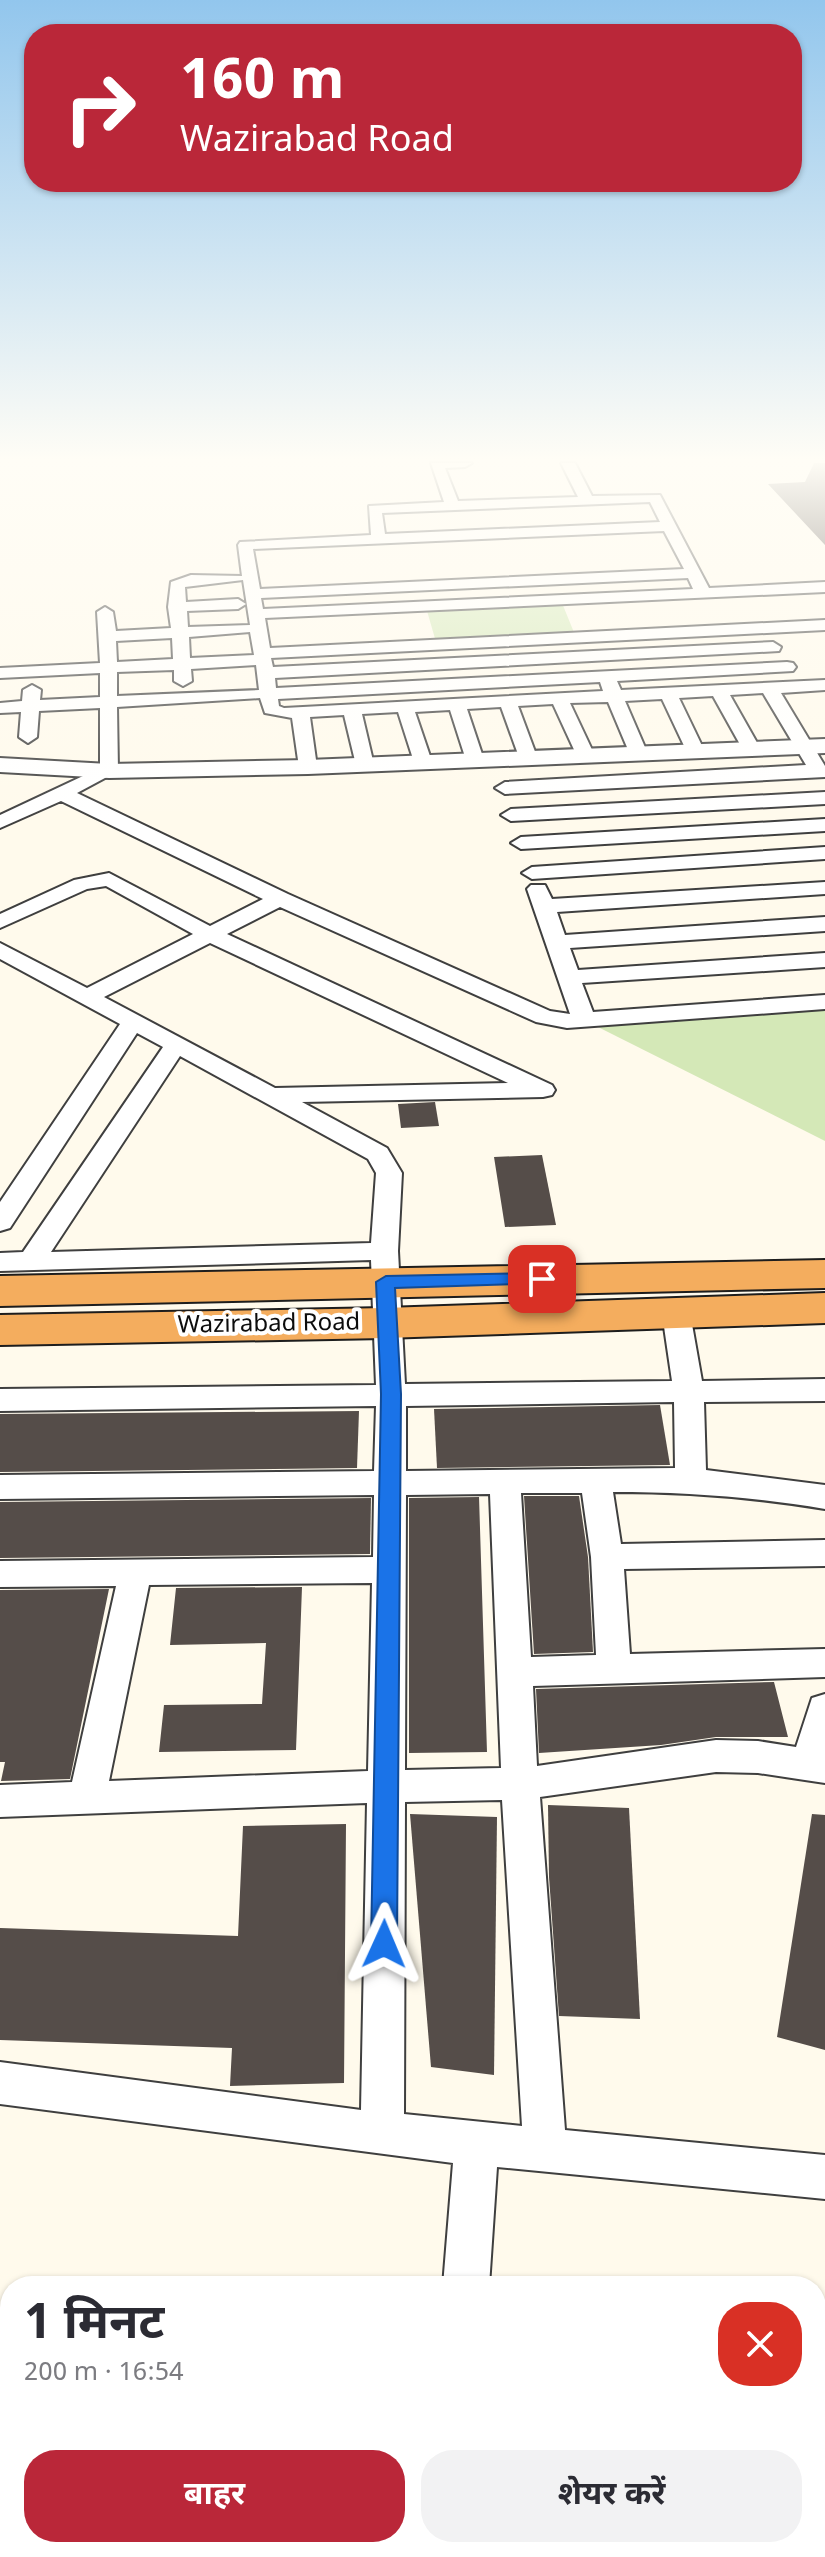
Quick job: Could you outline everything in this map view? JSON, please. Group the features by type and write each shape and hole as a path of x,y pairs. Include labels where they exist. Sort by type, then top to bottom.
{"highway":[{"name":"Wazirabad Road","path":"0,1291 385,1286 825,1274"},
{"name":"Wazirabad Road","path":"0,1330 385,1286 676,1313 825,1308"}],"street":[{"path":"180,582 176,607 184,698"},
{"path":"176,607 244,582"},
{"path":"248,582 263,662 262,694 275,712 825,685"},
{"path":"564,582 638,752"},
{"path":"698,582 703,593"},
{"path":"256,614 825,587"},
{"path":"105,612 109,771"},
{"path":"263,662 588,636 825,625"},
{"path":"108,636 259,632"},
{"path":"0,673 182,664 596,656 773,647"},
{"path":"0,708 787,667"},
{"path":"28,737 34,671"},
{"path":"505,788 822,775 815,747 769,688"},
{"path":"719,691 751,748"},
{"path":"668,693 695,750"},
{"path":"559,699 585,754"},
{"path":"508,702 528,757"},
{"path":"457,704 485,759 505,788 511,815 584,1020"},
{"path":"405,707 423,762"},
{"path":"352,710 365,765"},
{"path":"300,712 308,767"},
{"path":"0,765 109,771 308,767 815,747"},
{"path":"0,822 109,771"},
{"path":"61,793 280,899 544,1017 584,1020 825,1002"},
{"path":"511,815 825,798"},
{"path":"521,843 825,825"},
{"path":"532,873 825,853"},
{"path":"0,922 81,884 100,878 109,879 209,934 543,1090 268,1095"},
{"path":"544,906 825,888"},
{"path":"88,996 280,899"},
{"path":"555,942 825,924"},
{"path":"0,950 378,1154 389,1173 385,1286 391,1394 382,2134"},
{"path":"568,977 825,960"},
{"path":"0,1222 134,1020"},
{"path":"31,1261 177,1043"},
{"path":"0,1262 31,1261 385,1286"},
{"path":"676,1313 689,1391 691,1480"},
{"path":"0,1400 825,1390"},
{"path":"0,1487 691,1480 750,1485 825,1497"},
{"path":"596,1482 607,1557 614,1669"},
{"path":"505,1483 520,1784 545,2148"},
{"path":"607,1557 825,1553"},
{"path":"0,1574 389,1570"},
{"path":"87,1798 135,1573"},
{"path":"514,1672 825,1663"},
{"path":"0,1801 520,1784 716,1756 758,1757 818,1765 825,1709"},
{"path":"0,2083 382,2134 825,2177"},
{"path":"467,2276 477,2141"}],"green space":[{"path":"560,598 575,635 436,642 425,604"},
{"path":"825,1007 825,1141 584,1020"}],"building":[{"path":"435,1102 439,1126 401,1128 398,1104"},
{"path":"542,1155 556,1225 505,1227 494,1157"},
{"path":"660,1405 670,1465 437,1468 434,1409"},
{"path":"359,1411 357,1468 0,1472 0,1414"},
{"path":"524,1496 579,1496 588,1557 593,1652 534,1654"},
{"path":"479,1497 487,1752 409,1753 409,1498"},
{"path":"371,1498 370,1554 0,1558 0,1502"},
{"path":"302,1587 296,1750 159,1752 164,1705 262,1704 266,1643 170,1645 176,1588"},
{"path":"109,1589 70,1779 1,1781 5,1762 0,1762 0,1590"},
{"path":"774,1682 788,1737 716,1737 661,1745 539,1753 536,1689"},
{"path":"548,1805 629,1808 640,2019 559,2016 549,1877"},
{"path":"410,1814 497,1817 494,2075 431,2067"},
{"path":"812,1814 825,1815 825,2050 777,2037"},
{"path":"346,1824 344,2083 230,2086 232,2048 0,2040 0,1928 238,1936 243,1826"}],"route":[{"path":"384,1944 391,1394 385,1323 386,1282 542,1279"}]}
